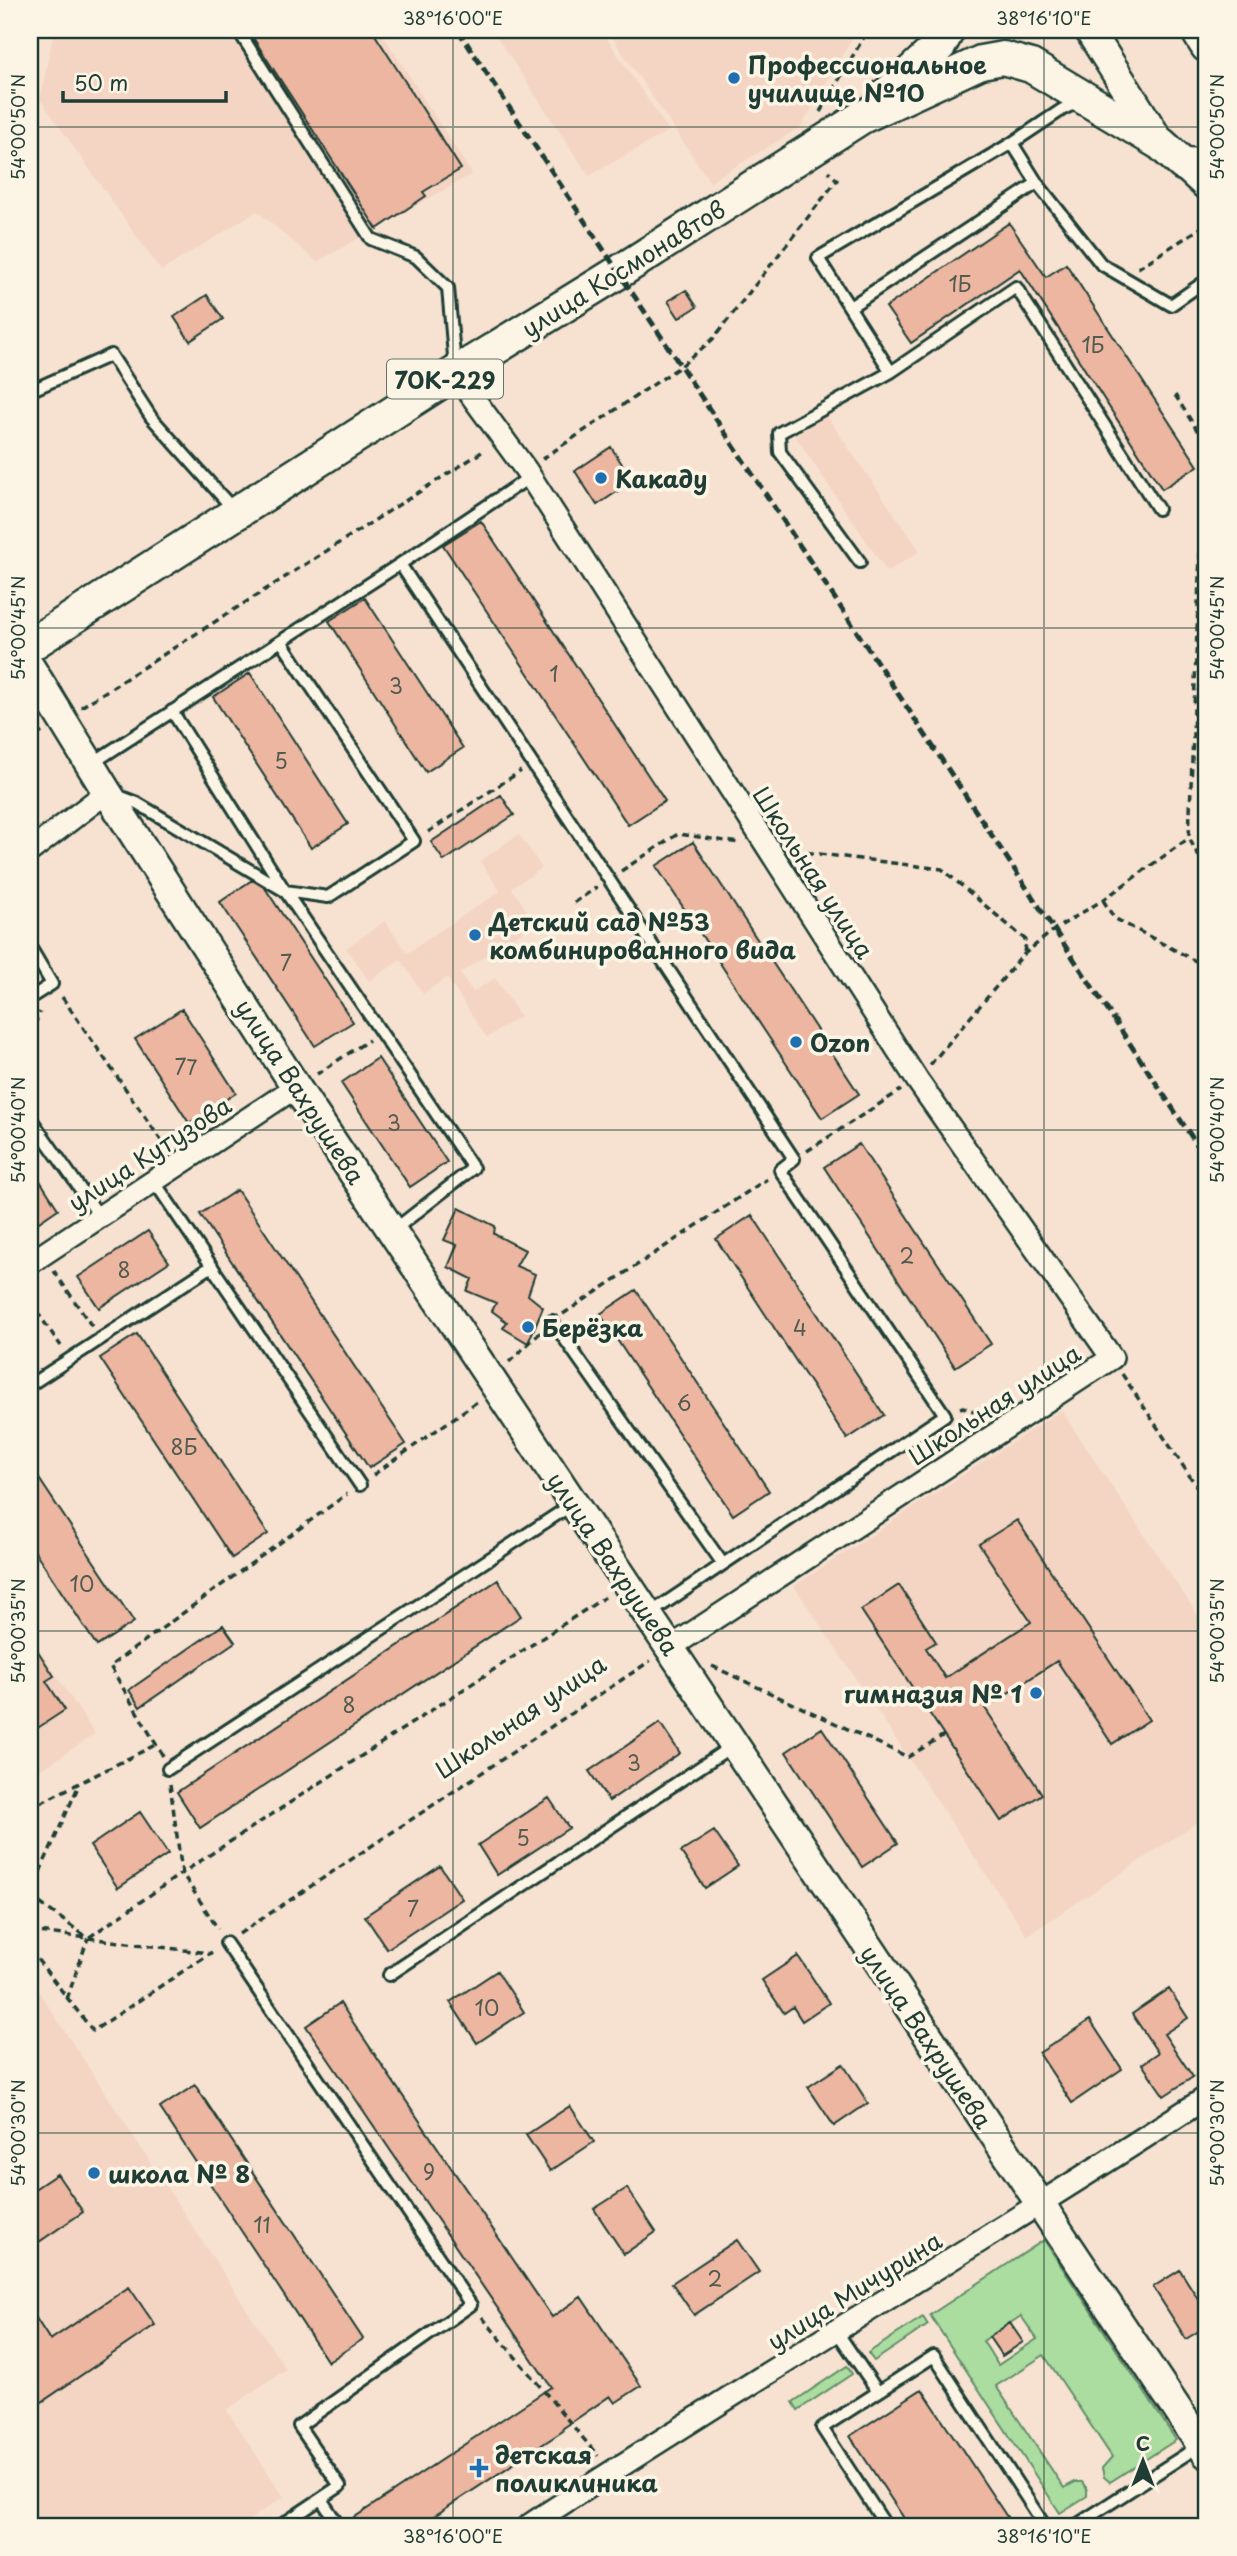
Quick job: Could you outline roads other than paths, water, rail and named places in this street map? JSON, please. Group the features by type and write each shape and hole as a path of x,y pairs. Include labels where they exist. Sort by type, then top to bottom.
{"main road":[{"path":"862,117 940,45 948,30"},
{"path":"1090,30 1207,186"},
{"path":"1197,30 1207,46"},
{"path":"862,117 981,62 1003,58 1031,66 1184,158"},
{"name":"улица Космонавтов","path":"30,645 862,117"},
{"name":"улица Вахрушева","path":"30,667 296,1087 1204,2449"}],"street":[{"name":"Школьная улица","path":"455,373 528,473 917,1080 1112,1358 671,1647"},
{"path":"30,851 107,792"},
{"name":"улица Кутузова","path":"36,1259 296,1087"},
{"name":"улица Мичурина","path":"538,2524 611,2472 1040,2206 1207,2098"}],"lane":[{"path":"239,30 370,239 416,257 448,288 455,373"},
{"path":"891,372 818,258 1012,142 1063,108 1085,99"},
{"path":"1012,142 1037,183 1101,264 1171,305 1207,280"},
{"path":"850,307 1037,183"},
{"path":"860,562 780,452 779,433 891,372 1016,287 1158,509"},
{"path":"30,391 111,355 151,417 238,514"},
{"path":"91,764 400,564 528,473"},
{"path":"400,564 794,1159 780,1170 945,1415 649,1614"},
{"path":"107,792 137,803 285,891 328,897 414,841 281,641"},
{"path":"172,711 285,891 474,1168 393,1230"},
{"path":"30,947 52,984 30,998"},
{"path":"30,1120 32,1119 100,1217"},
{"path":"154,1181 360,1485"},
{"path":"30,1385 212,1266"},
{"path":"552,1321 723,1564"},
{"path":"169,1769 575,1503"},
{"path":"389,1975 734,1745"},
{"path":"226,1943 471,2305 299,2426 340,2486 280,2526"},
{"path":"837,2332 878,2392"},
{"path":"886,2526 822,2428 934,2356 1045,2526"},
{"path":"1075,2526 1204,2449"},
{"path":"321,2499 339,2526"}],"railway":[{"path":"458,30 1207,1160"}],"place":[{"name":"Профессиональное училище №10","path":"734,78"},
{"name":"Какаду","path":"601,478"},
{"name":"Детский сад №53 комбинированного вида","path":"475,935"},
{"name":"Ozon","path":"796,1042"},
{"name":"Берёзка","path":"528,1327"},
{"name":"гимназия № 1","path":"1036,1693"},
{"name":"школа № 8","path":"94,2173"},
{"name":"детская поликлиника","path":"479,2468"}]}
